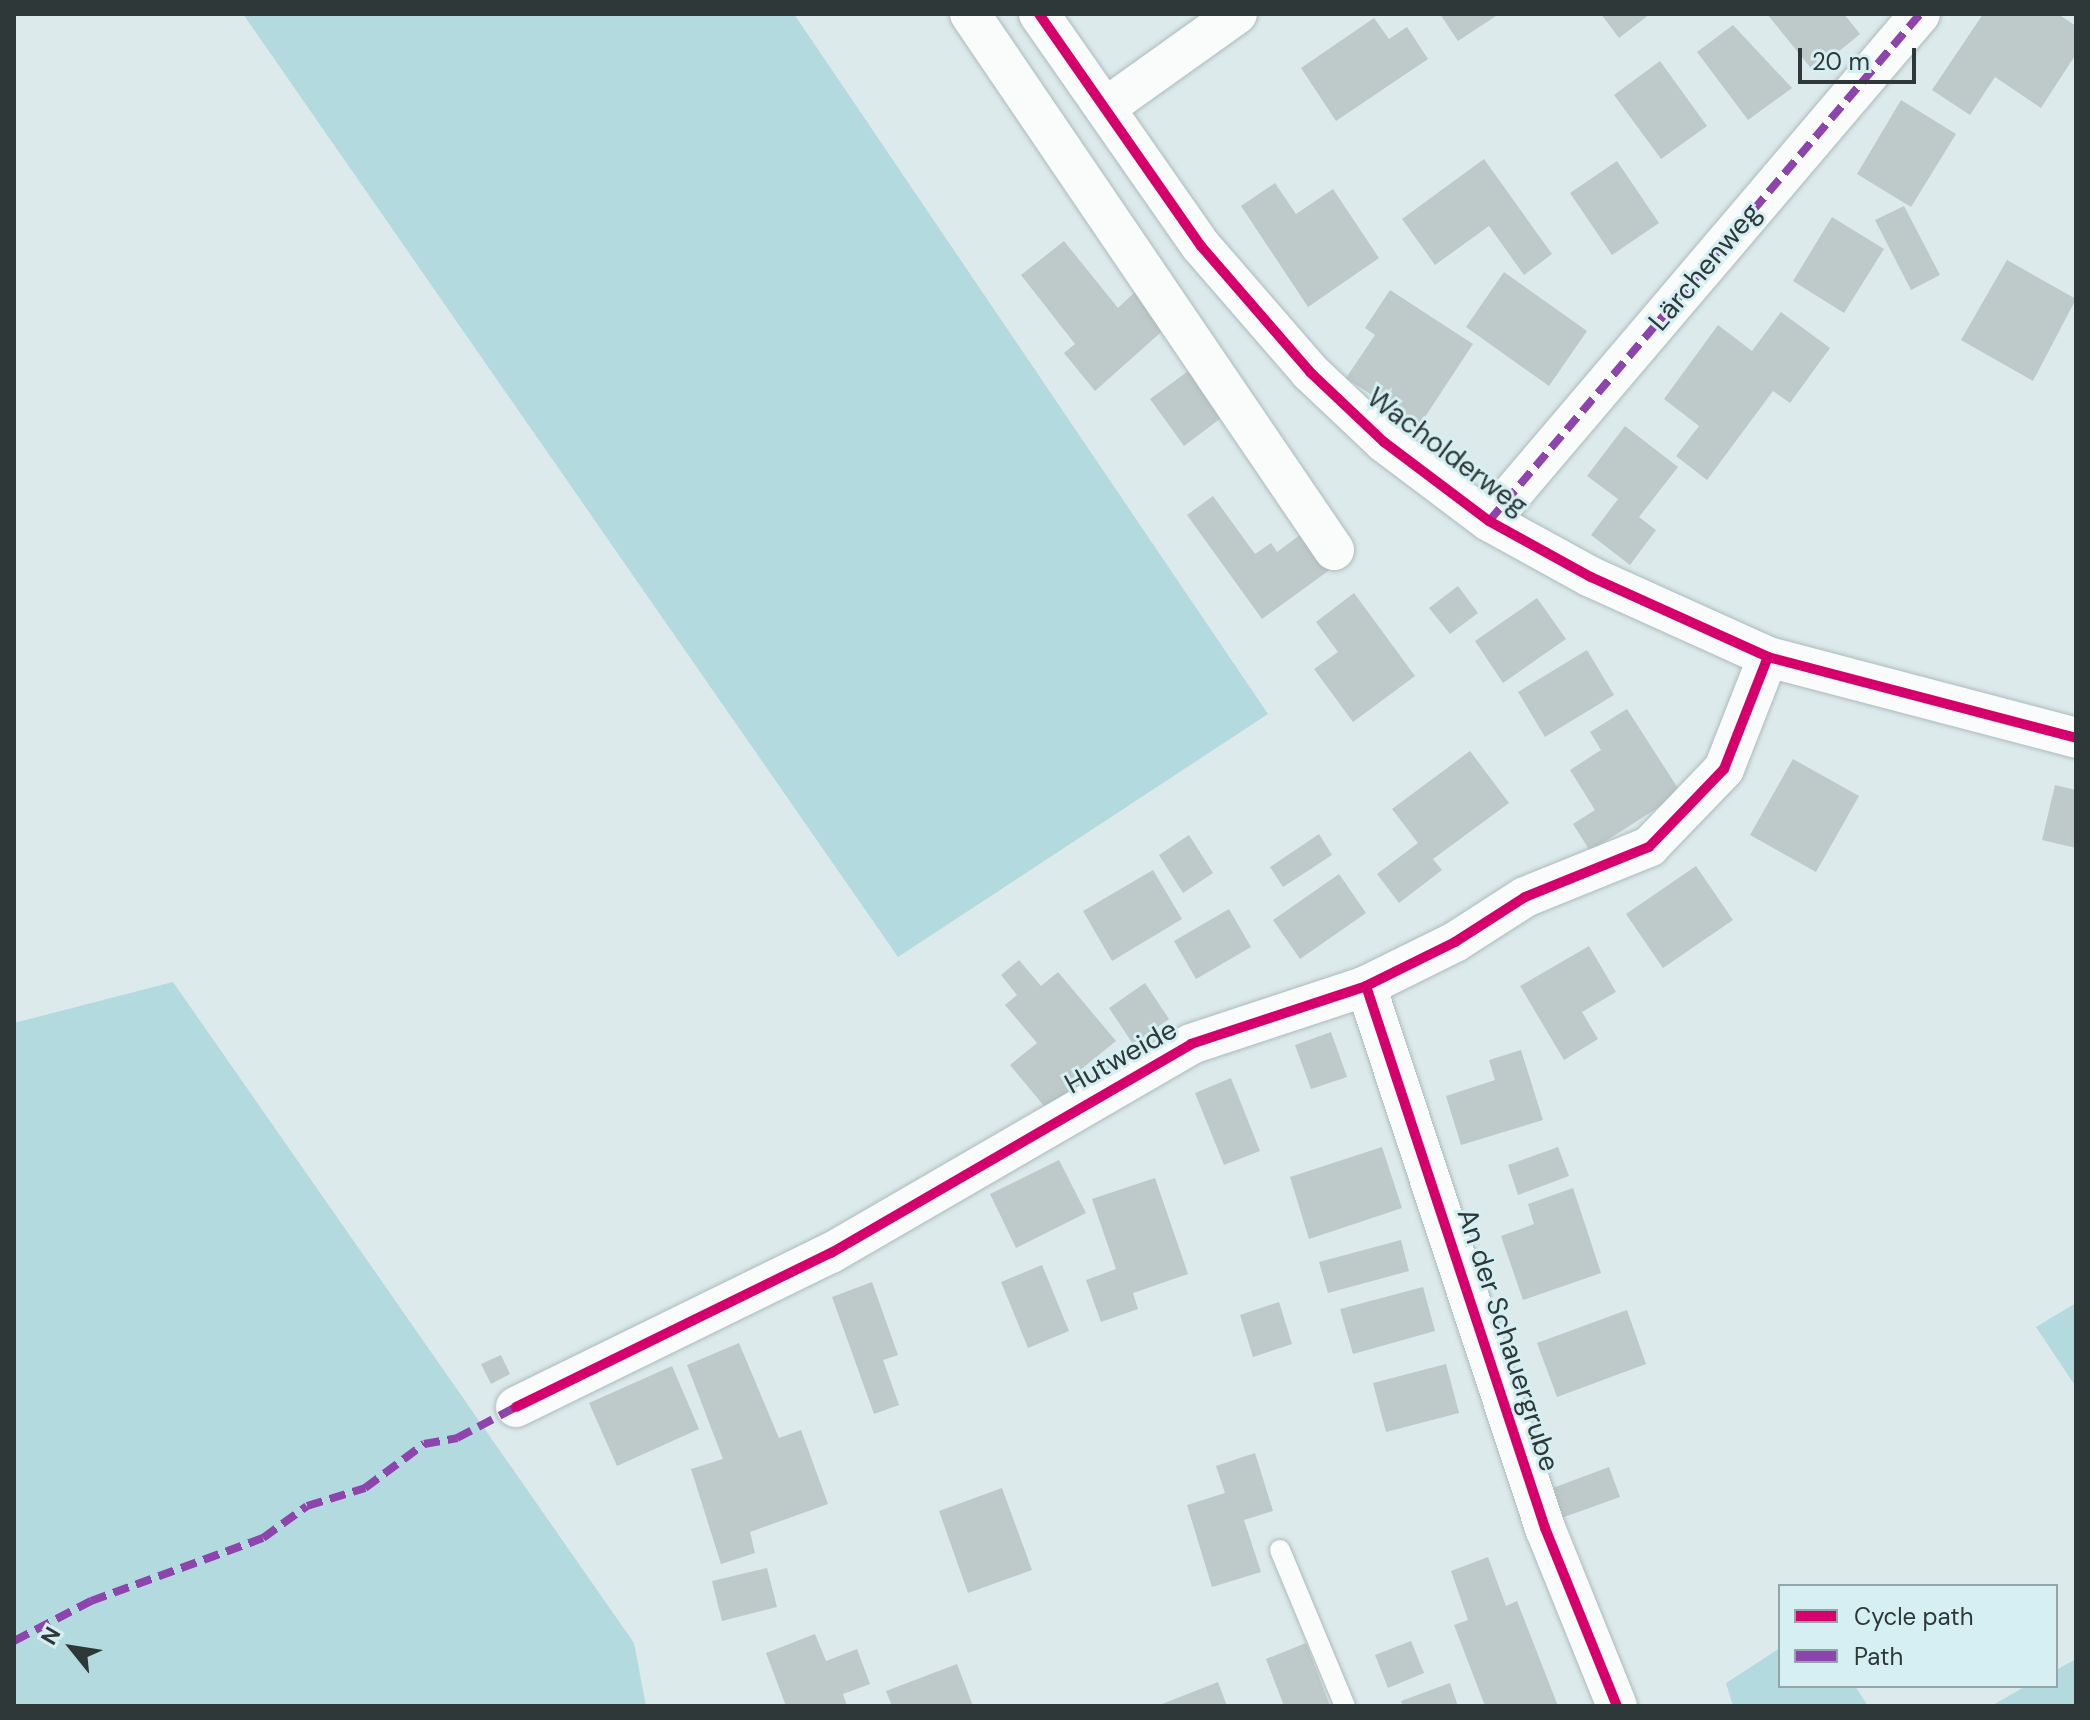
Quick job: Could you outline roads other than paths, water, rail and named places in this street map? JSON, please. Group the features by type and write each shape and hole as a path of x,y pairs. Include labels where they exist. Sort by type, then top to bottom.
{"street":[{"path":"970,14 1334,550"},
{"name":"Wacholderweg","path":"1039,14 1201,246 1310,372 1384,442 1489,521 1591,577 1768,657 2076,738"},
{"path":"1105,108 1237,14"},
{"name":"Lärchenweg","path":"1489,521 1920,14"},
{"name":"Hutweide","path":"516,1407 831,1253 1191,1044 1366,986 1455,942 1525,897 1649,847 1724,769 1768,657"},
{"name":"An der Schauergrube","path":"1366,986 1545,1528 1617,1706"}],"lane":[{"path":"1280,1550 1345,1706"}]}
